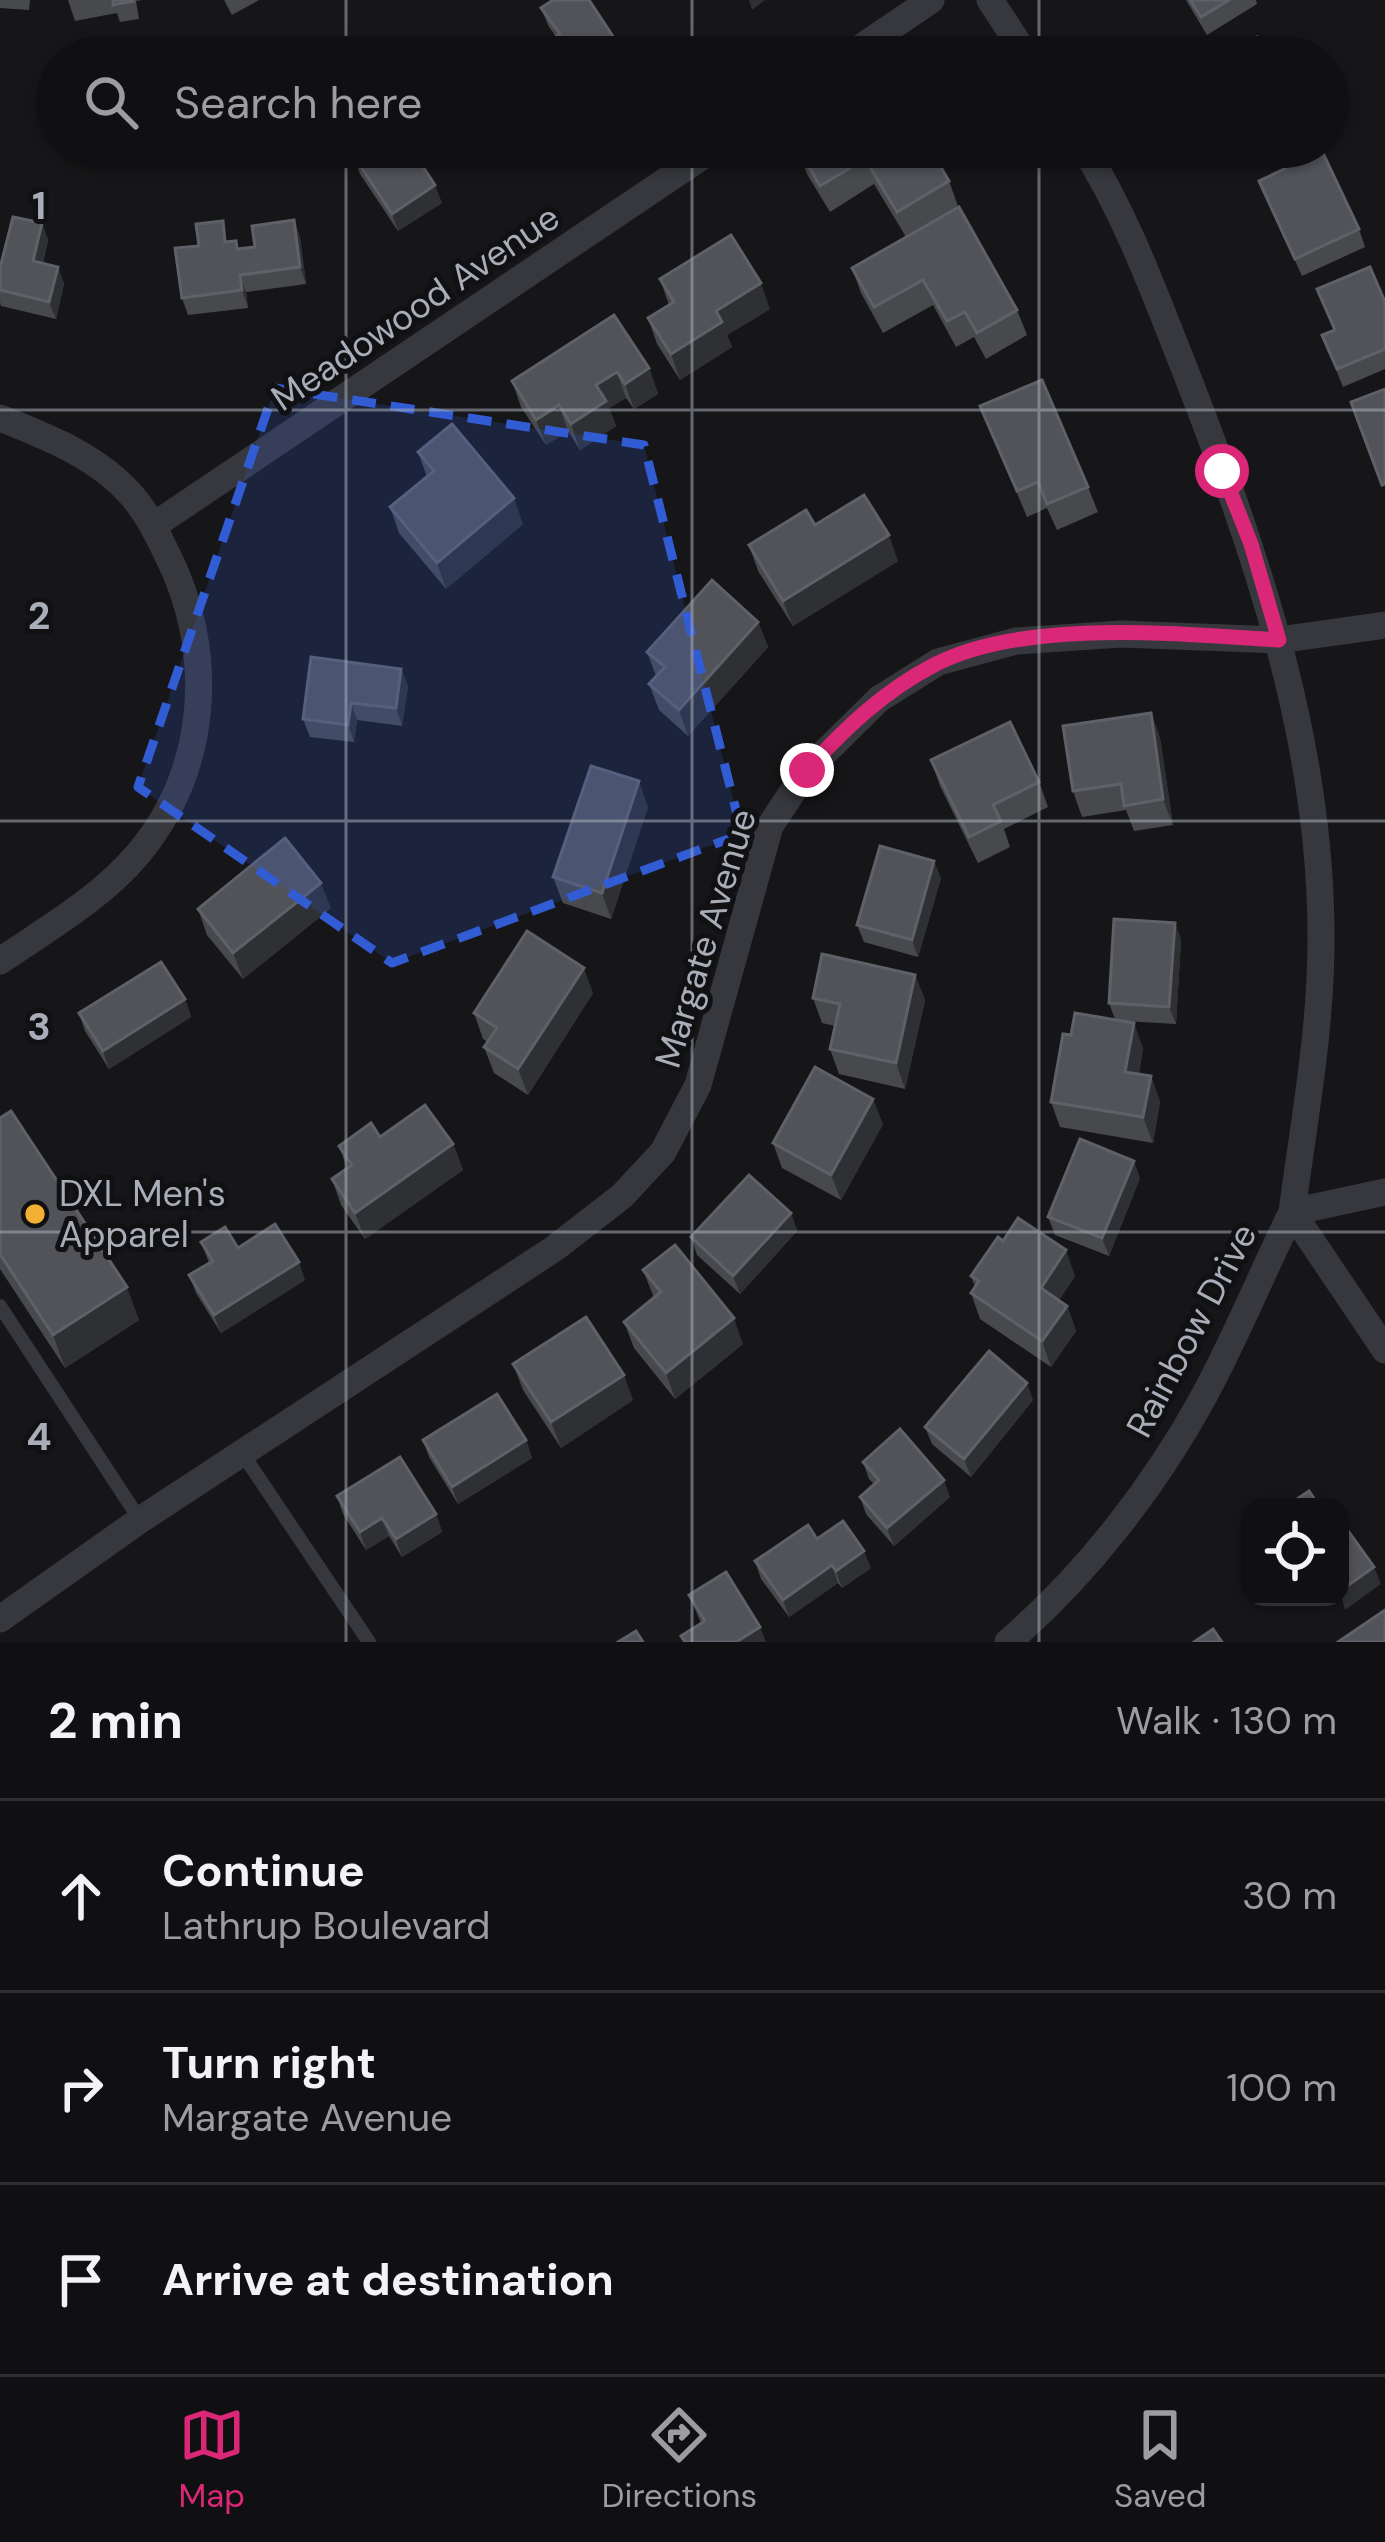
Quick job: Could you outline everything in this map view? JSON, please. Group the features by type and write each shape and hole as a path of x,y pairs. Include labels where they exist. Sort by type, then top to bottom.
{"street":[{"path":"879,36 931,0"},
{"path":"990,0 1013,36"},
{"name":"Meadowood Avenue","path":"153,526 685,168"},
{"name":"Rainbow Drive","path":"1009,1642 1094,1554 1149,1483 1202,1400 1292,1212 1316,1028 1321,932 1305,758 1279,640 1251,544 1146,272 1094,168"},
{"path":"0,418 56,440 101,468 134,497 173,565 195,625 201,676 198,717 179,783 138,855 95,896 0,962"},
{"name":"Margate Avenue","path":"0,1619 140,1520 555,1248 622,1196 663,1152 698,1085 770,826 807,770 879,699 938,662 1016,641 1121,634 1279,640 1385,626"},
{"path":"1385,1192 1292,1212 1385,1350"}],"lane":[{"path":"0,1306 140,1520"},
{"path":"242,1453 369,1642"}],"highlighted area":[{"path":"275,388 644,445 742,834 392,963 138,787"}],"building":[{"path":"553,0 589,0 613,36 557,36 541,8"},
{"path":"1190,0 1229,0 1201,17"},
{"path":"362,168 424,168 435,185 392,214"},
{"path":"810,168 850,168 820,186"},
{"path":"870,168 941,168 949,181 897,212"},
{"path":"1286,168 1330,168 1359,229 1295,259 1259,181"},
{"path":"959,207 1017,310 977,333 965,312 947,321 923,280 874,307 852,268"},
{"path":"13,217 42,223 33,261 58,267 49,302 0,290 0,268"},
{"path":"294,220 300,267 240,275 242,290 182,298 175,248 199,246 196,224 223,221 225,242 236,241 237,249 255,247 252,226"},
{"path":"731,235 761,283 716,311 722,322 671,354 648,318 674,302 660,279"},
{"path":"1370,267 1385,302 1385,349 1337,369 1322,335 1335,330 1317,289"},
{"path":"614,315 649,368 625,384 617,372 596,385 606,401 571,424 559,405 536,420 512,381"},
{"path":"1042,380 1088,487 1047,504 1038,482 1017,491 980,406"},
{"path":"1385,389 1385,484 1382,485 1351,402"},
{"path":"452,424 514,498 437,563 390,507 434,471 418,452"},
{"path":"864,495 889,535 783,601 749,545 806,510 815,525"},
{"path":"712,580 758,622 679,710 649,684 665,667 647,652"},
{"path":"311,657 401,669 396,708 351,703 348,725 303,719"},
{"path":"1151,713 1163,799 1124,806 1121,784 1073,791 1063,726"},
{"path":"1010,722 1039,782 993,805 1001,821 969,837 931,760"},
{"path":"591,766 639,781 602,893 553,877"},
{"path":"285,838 321,883 233,953 198,909"},
{"path":"880,846 934,861 912,940 857,925"},
{"path":"1114,919 1175,923 1169,1007 1109,1003"},
{"path":"527,931 584,968 518,1069 484,1047 497,1028 474,1013"},
{"path":"822,954 915,975 896,1063 830,1049 840,1004 813,998"},
{"path":"161,962 185,999 103,1051 79,1013"},
{"path":"1075,1013 1134,1023 1125,1072 1151,1076 1143,1117 1051,1102 1063,1034 1071,1035"},
{"path":"815,1067 873,1099 831,1175 773,1143"},
{"path":"425,1105 453,1144 355,1213 332,1179 352,1165 339,1146 371,1123 380,1137"},
{"name":"DXL Men's Apparel","path":"11,1111 127,1287 53,1335 0,1254 0,1118"},
{"path":"1080,1139 1134,1161 1102,1238 1048,1217"},
{"path":"749,1175 791,1213 733,1276 691,1237"},
{"path":"1018,1218 1066,1250 1041,1288 1067,1306 1042,1341 971,1293 979,1281 971,1276"},
{"path":"275,1224 299,1262 214,1315 189,1275 213,1261 201,1242 225,1227 238,1248"},
{"path":"675,1245 734,1318 666,1373 624,1322 661,1292 643,1270"},
{"path":"586,1317 624,1375 551,1422 513,1364"},
{"path":"989,1351 1027,1383 964,1459 925,1427"},
{"path":"497,1394 526,1440 452,1487 423,1440"},
{"path":"900,1429 944,1480 887,1528 860,1497 879,1480 863,1462"},
{"path":"400,1457 436,1514 396,1539 382,1518 360,1532 337,1496"},
{"path":"843,1521 864,1551 836,1571 832,1565 783,1600 755,1561 808,1525 817,1539"},
{"path":"1349,1532 1374,1567 1349,1585"},
{"path":"726,1572 760,1627 736,1642 685,1642 681,1636 705,1621 689,1595"},
{"path":"1385,1610 1385,1642 1338,1642"},
{"path":"1213,1629 1222,1642 1194,1642"},
{"path":"636,1631 643,1642 618,1642"}],"place":[{"name":"DXL Men's Apparel","path":"35,1214"}],"route":[{"path":"807,770 879,699 938,662 974,651 1061,635 1279,640 1251,544 1222,471"}]}
